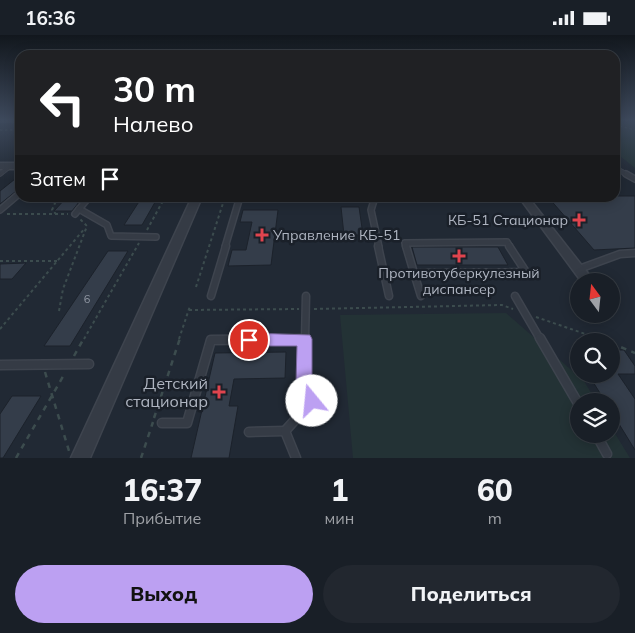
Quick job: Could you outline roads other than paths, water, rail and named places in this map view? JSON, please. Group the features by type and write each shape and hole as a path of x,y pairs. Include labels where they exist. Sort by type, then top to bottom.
{"street":[{"path":"0,166 15,166"},
{"path":"80,458 195,202"},
{"path":"527,202 582,273"}],"lane":[{"path":"0,174 10,166"},
{"path":"620,170 635,179"},
{"path":"0,212 15,198"},
{"path":"75,214 85,202"},
{"path":"211,296 238,202"},
{"path":"374,202 371,210 390,296"},
{"path":"79,209 108,225 111,236 156,237"},
{"path":"414,273 526,272 507,242 405,243 414,273 421,296"},
{"path":"579,269 620,253 635,253"},
{"path":"249,432 285,431 312,401 304,382 306,296"},
{"path":"515,296 572,393"},
{"path":"162,423 187,423 211,340 305,339"},
{"path":"0,365 41,363 89,364"},
{"path":"285,431 296,458"},
{"path":"601,443 607,454"}],"place":[{"name":"КБ-51 Стационар","path":"579,220"},
{"name":"Управление КБ-51","path":"262,235"},
{"name":"Противотуберкулезный диспансер","path":"459,256"},
{"name":"Детский стационар","path":"219,392"}]}
